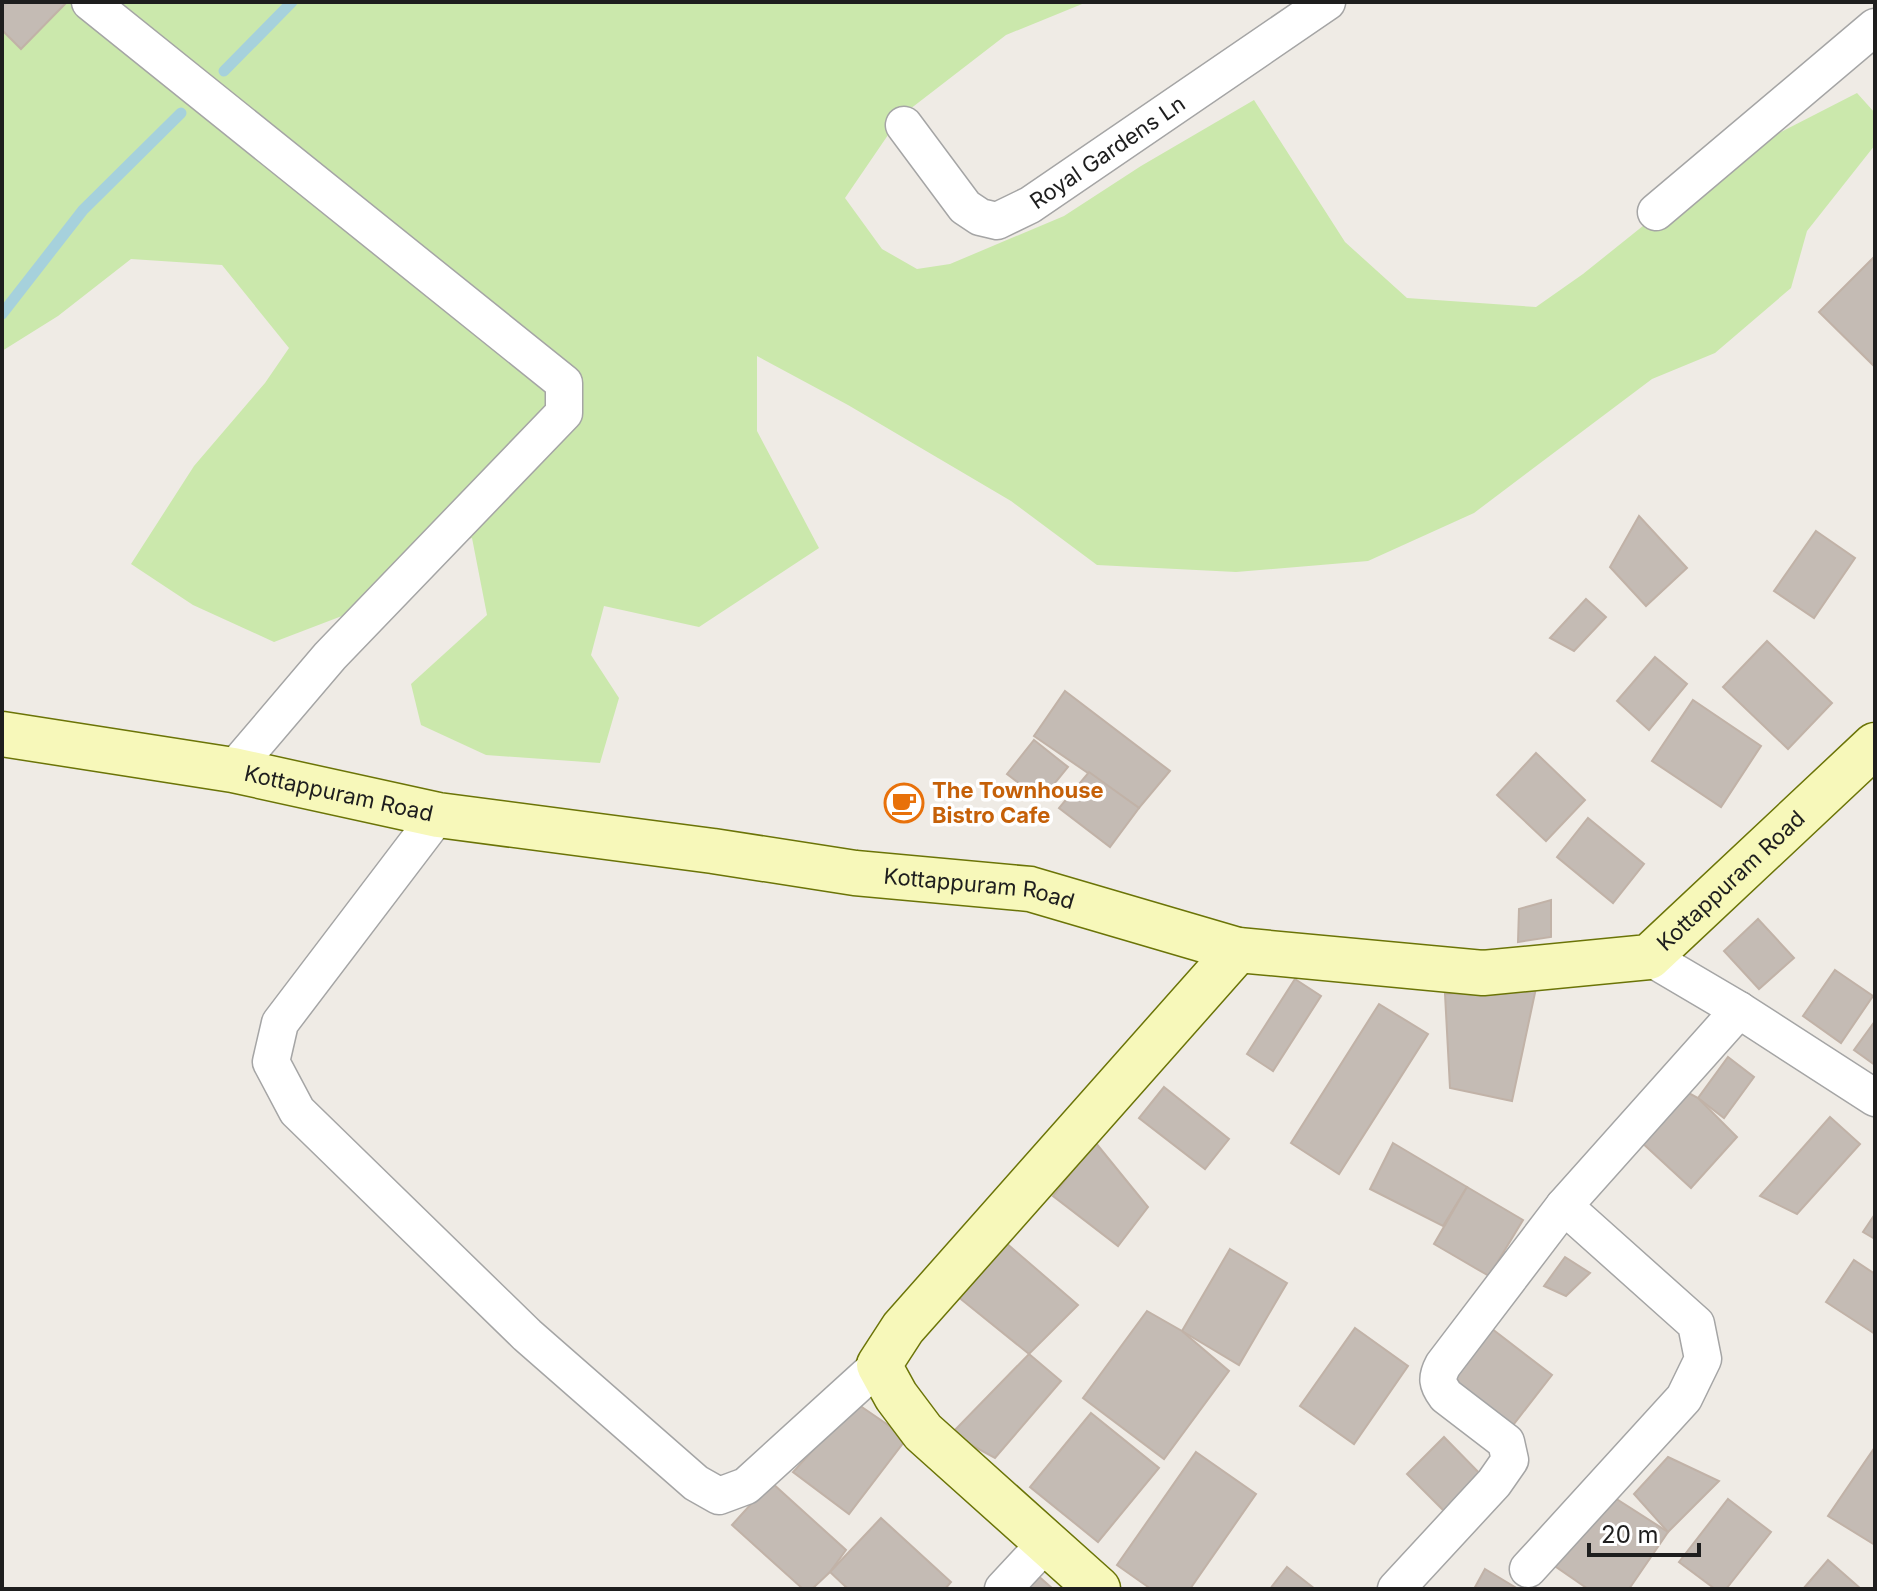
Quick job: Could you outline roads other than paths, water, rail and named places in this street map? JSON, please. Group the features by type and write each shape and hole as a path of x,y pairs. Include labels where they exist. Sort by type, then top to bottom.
{"street":[{"path":"90,2 564,383 564,413 330,656 233,770"},
{"name":"Royal Gardens Ln","path":"904,125 965,207 980,217 997,221 1030,205 1327,2"},
{"path":"1656,212 1875,27"},
{"name":"Kottappuram Road","path":"2,734 233,770 438,815 855,873 1030,889 1238,950 1483,973 1649,957 1875,745"},
{"path":"438,815 280,1023 271,1062 297,1111 527,1335 696,1483 719,1496 746,1486 879,1365 903,1328 1238,950"},
{"path":"1649,957 1739,1010 1875,1098"},
{"path":"1396,1589 1494,1483 1510,1460 1506,1442 1446,1396 1437,1377 1443,1365 1564,1206 1739,1010"},
{"path":"1528,1569 1684,1398 1703,1359 1696,1324 1564,1206"},
{"path":"879,1365 896,1396 923,1432 1098,1589"},
{"path":"1003,1589 1045,1544"}],"waterway":[{"path":"224,71 292,2"},
{"path":"2,314 83,210 181,113"}],"place":[{"name":"The Townhouse Bistro Cafe","path":"904,803"}]}
